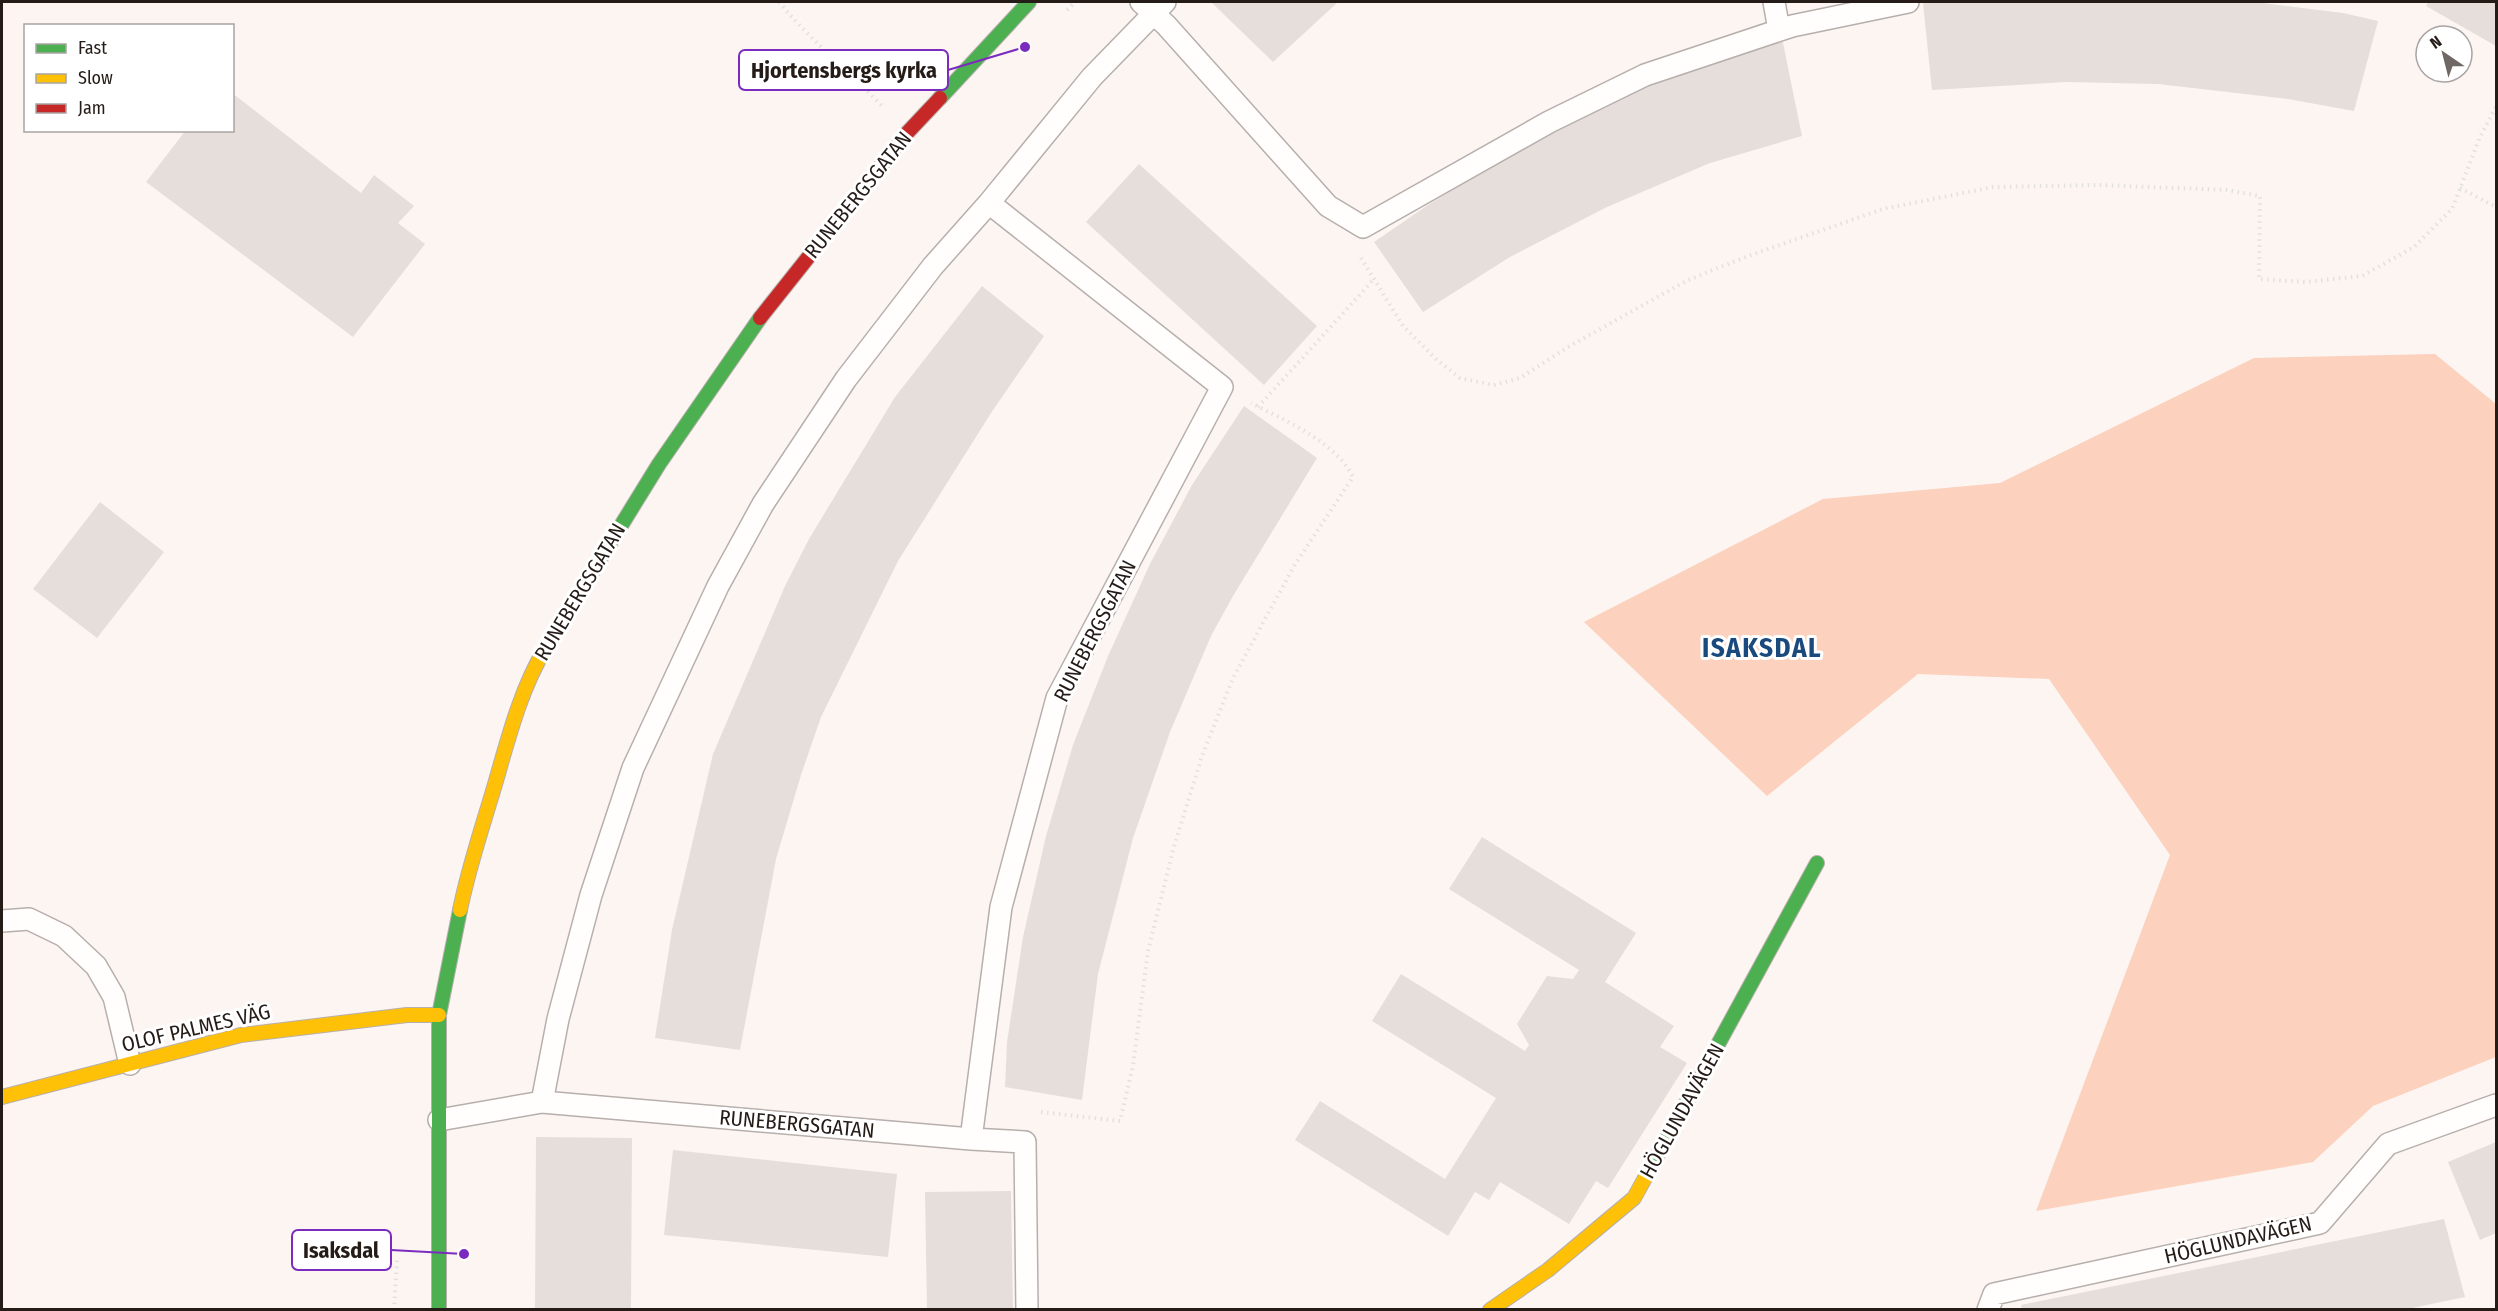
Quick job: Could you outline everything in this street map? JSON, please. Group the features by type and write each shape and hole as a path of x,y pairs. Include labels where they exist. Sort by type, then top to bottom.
{"street":[{"name":"RUNEBERGSGATAN","path":"439,1310 439,1015 465,885 505,749 532,669 659,464 748,334 907,133 1029,2"},
{"name":"HÖGLUNDAVÄGEN","path":"1490,1310 1548,1270 1634,1198 1817,863"},
{"name":"OLOF PALMES VÄG","path":"2,1097 241,1035 407,1015 439,1015"}],"lane":[{"path":"1774,2 1779,30"},
{"path":"542,1102 558,1019 591,895 633,768 718,586 763,504 846,379 933,266 989,203 1153,5 1328,206 1363,227 1549,122 1645,75 1779,30 1908,2"},
{"path":"989,203 1222,387"},
{"name":"RUNEBERGSGATAN","path":"439,1120 542,1102 971,1139 1001,906 1057,698 1222,387"},
{"path":"2,921 29,919 46,927 64,936 96,966 114,998 130,1064"},
{"name":"HÖGLUNDAVÄGEN","path":"1988,1310 1994,1294 2320,1223 2388,1144 2496,1105"},
{"path":"971,1139 1025,1142 1027,1310"}],"path":[{"path":"779,2 835,63 862,85 888,112"},
{"path":"1357,252 1403,326 1437,360 1461,378 1494,386 1520,378 1568,347 1688,280 1814,232 1883,209 1993,187 2099,185 2227,190 2260,196 2259,279 2305,282 2362,276 2414,247 2452,209 2480,136 2496,107"},
{"path":"2460,188 2496,207"},
{"path":"1258,406 1374,279"},
{"path":"1034,1112 1120,1121 1133,1066 1148,951 1173,850 1202,756 1233,678 1294,566 1353,477 1346,462 1324,445 1222,387"}],"shaded area":[{"path":"2435,354 2496,404 2496,1057 2373,1106 2313,1162 2036,1211 2170,855 2049,679 1918,674 1767,796 1584,622 1823,499 2000,483 2254,358"}],"building":[{"path":"1211,2 1338,2 1273,62"},
{"path":"2255,2 2343,13 2378,21 2354,111 2288,99 2158,84 2067,82 1932,90 1923,3"},
{"path":"2428,2 2496,2 2496,46 2474,33 2474,24 2458,24 2426,6"},
{"path":"1782,38 1802,136 1710,163 1607,207 1510,257 1423,312 1374,242 1428,205 1492,166 1601,106 1710,57"},
{"path":"234,95 361,193 374,175 414,206 398,223 425,244 353,337 146,182 184,132 234,132"},
{"path":"1139,164 1317,326 1264,385 1086,222"},
{"path":"982,286 1044,336 991,413 898,561 821,717 776,859 740,1050 655,1038 672,930 713,754 785,586 809,539 895,397"},
{"path":"1244,406 1317,458 1211,636 1170,732 1133,838 1098,974 1082,1100 1005,1087 1007,1042 1023,937 1046,836 1073,745 1108,656 1150,564 1192,485"},
{"path":"100,502 164,552 97,638 33,589"},
{"path":"1482,837 1636,933 1605,982 1674,1026 1660,1047 1687,1063 1608,1188 1596,1181 1569,1224 1500,1182 1489,1200 1475,1192 1448,1236 1295,1140 1320,1101 1445,1179 1496,1098 1372,1021 1401,974 1525,1051 1529,1045 1517,1024 1547,976 1573,979 1579,970 1449,889"},
{"path":"536,1137 632,1138 631,1310 535,1310"},
{"path":"2496,1142 2496,1233 2480,1240 2448,1162"},
{"path":"673,1150 897,1174 888,1257 664,1235"},
{"path":"1011,1191 1013,1310 927,1310 925,1192"},
{"path":"2444,1219 2465,1297 2403,1310 2022,1310 2021,1305"}],"traffic: fast":[{"path":"940,98 1029,2"},
{"path":"545,649 659,464 760,318"},
{"path":"1650,1169 1817,863"},
{"path":"439,1310 439,1015 460,910"}],"traffic: slow":[{"path":"460,910 475,850 515,718 528,683 545,649"},
{"path":"2,1097 241,1035 407,1015 439,1015"},
{"path":"1490,1310 1548,1270 1634,1198 1650,1169"}],"traffic: jam":[{"path":"760,318 907,133 940,98"}],"place":[{"name":"Hjortensbergs kyrka","path":"1025,47"},
{"name":"Isaksdal","path":"464,1254"}],"district":[{"name":"ISAKSDAL","path":"1762,648"}]}
